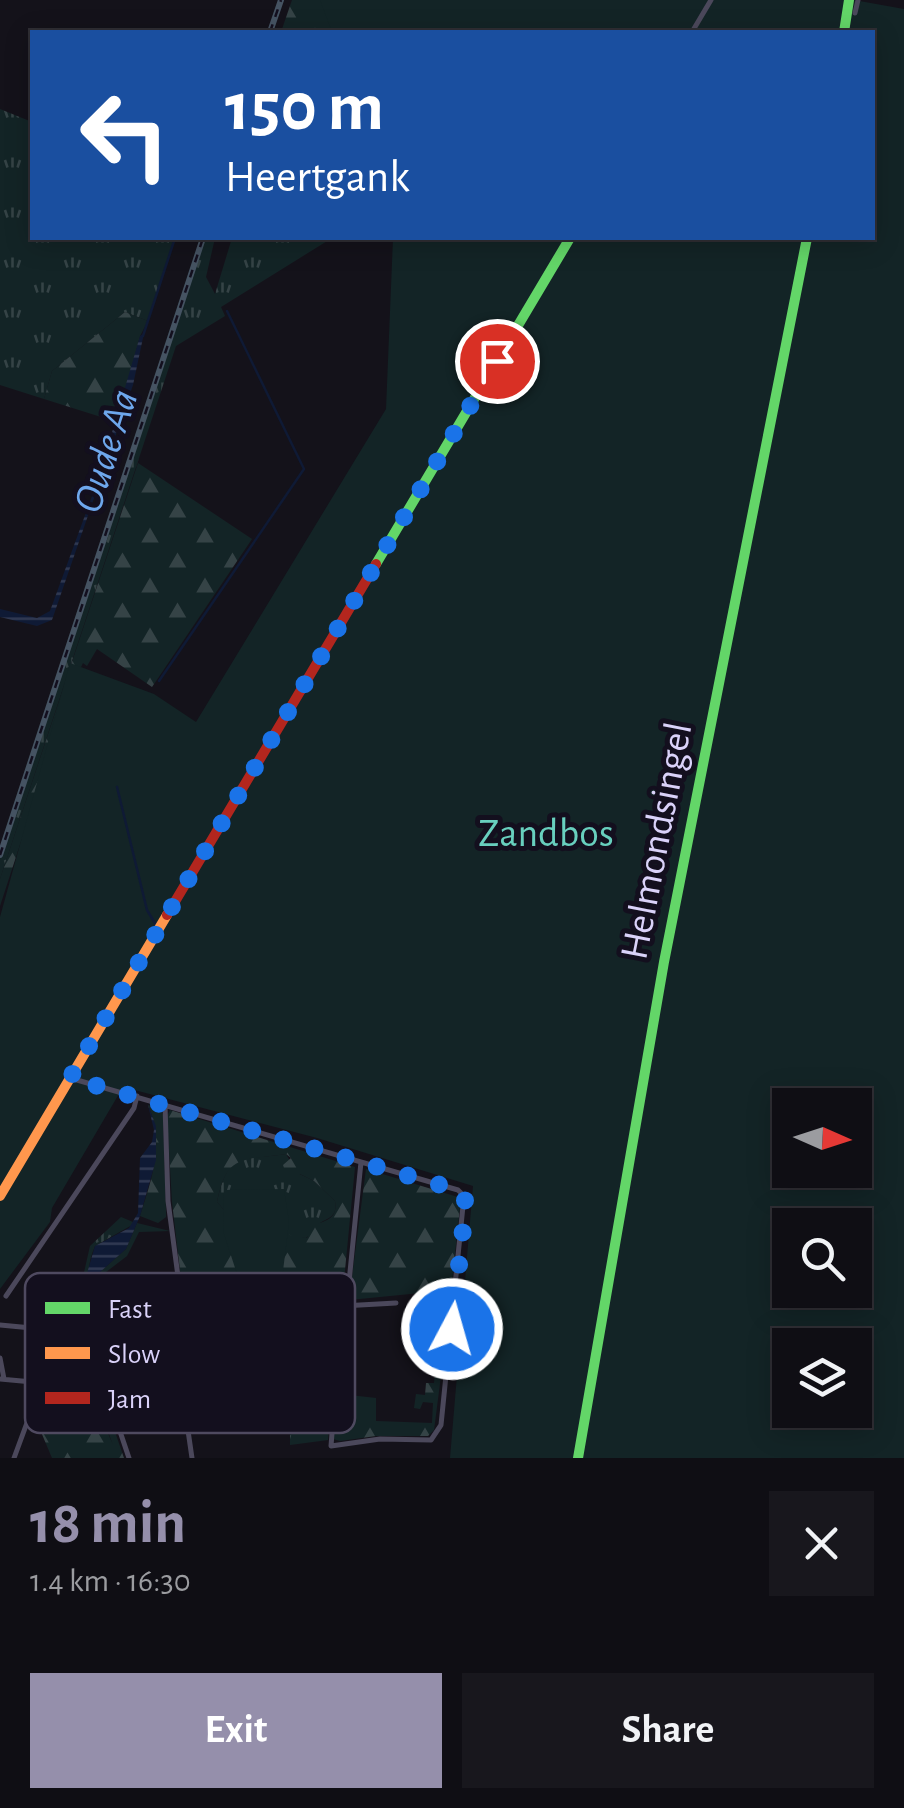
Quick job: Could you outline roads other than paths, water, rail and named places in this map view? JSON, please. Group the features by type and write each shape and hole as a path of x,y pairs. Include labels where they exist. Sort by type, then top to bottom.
{"main road":[{"path":"844,30 849,0"},
{"path":"0,1196 569,240"},
{"name":"Helmondsingel","path":"578,1458 664,962 807,240"}],"street":[{"path":"693,30 711,0"},
{"path":"855,13 858,0"},
{"path":"70,1078 458,1190 464,1196 456,1297 438,1434 431,1440 380,1440 331,1446 332,1433"},
{"path":"6,1296 134,1108 137,1096"},
{"path":"165,1105 168,1201 178,1273"},
{"path":"350,1273 361,1162"},
{"path":"355,1307 396,1303"},
{"path":"0,1326 25,1328"},
{"path":"0,1358 2,1379"},
{"path":"14,1458 25,1428"},
{"path":"121,1433 129,1458"},
{"path":"188,1433 192,1458"}],"water":[{"path":"144,333 133,385 52,620 37,626 0,617 0,609 37,618 50,611 99,477"},
{"path":"148,1105 156,1126 156,1160 140,1216 126,1249 99,1273 87,1273 95,1246 129,1228 138,1213 140,1158 152,1142 154,1130"}],"waterway":[{"name":"Oude Aa","path":"143,336 174,240"},
{"path":"159,681 304,469 227,311"},
{"path":"117,787 147,910 156,925"}],"railway":[{"path":"271,30 281,0"},
{"path":"0,855 202,240"}],"park label":[{"name":"Zandbos","path":"546,834"}]}
